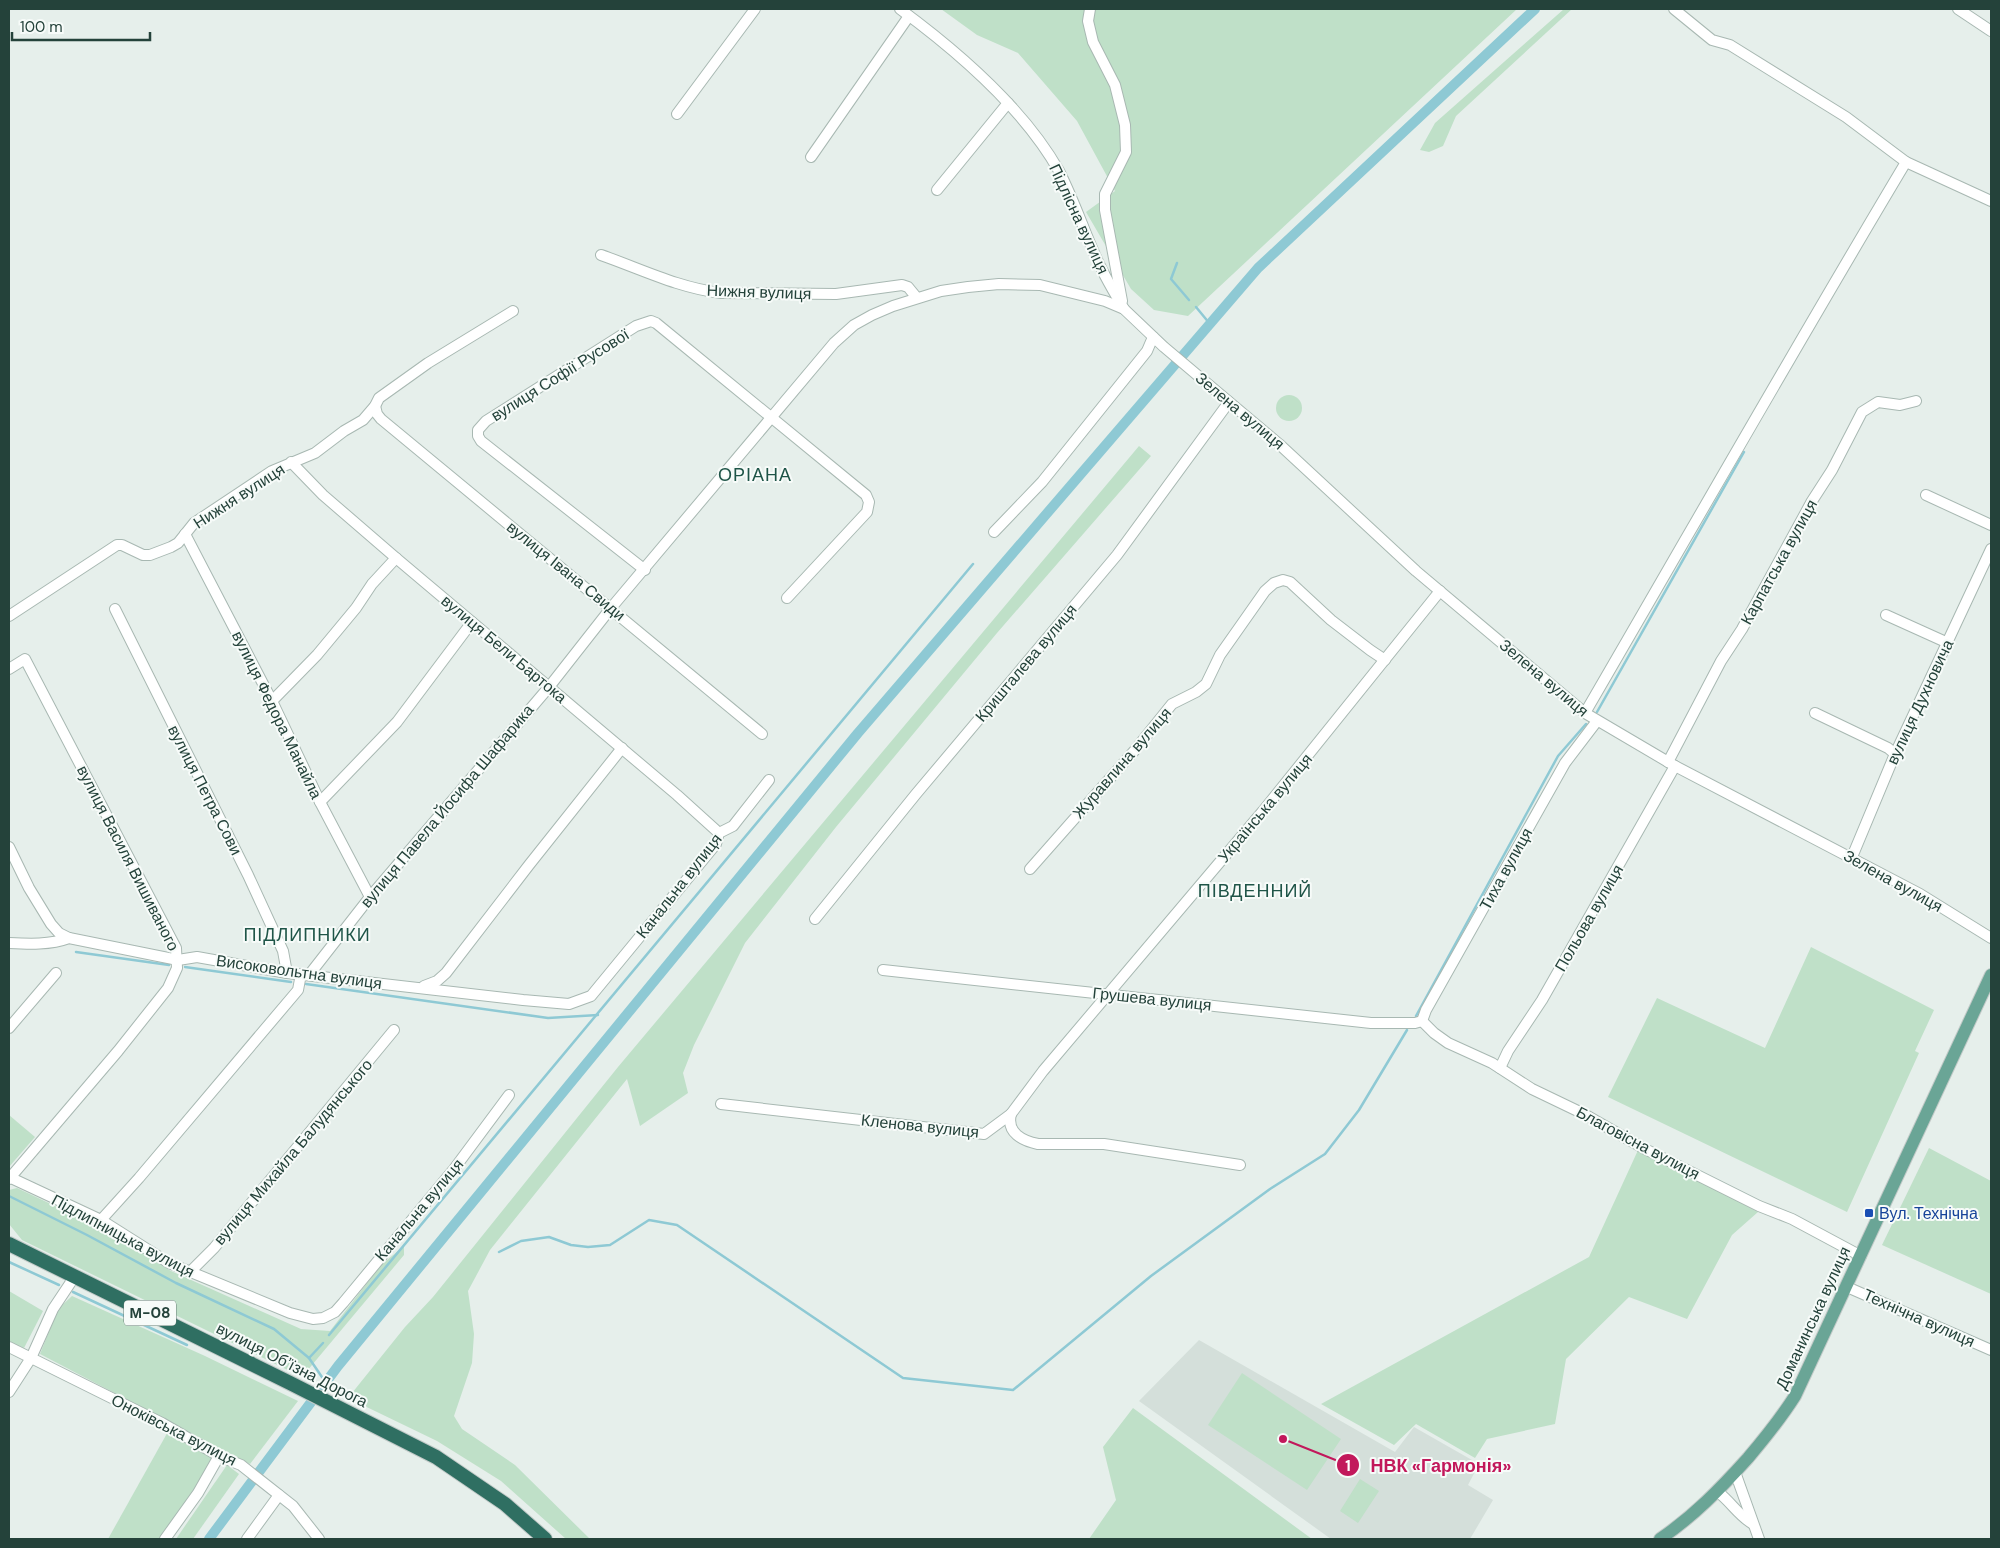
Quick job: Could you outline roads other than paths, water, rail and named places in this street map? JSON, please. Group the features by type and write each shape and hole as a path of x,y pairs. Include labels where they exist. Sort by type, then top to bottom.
{"highway":[{"name":"вулиця Обʼїзна Дорога","path":"9,1244 436,1457 504,1504 545,1539"}],"main road":[{"name":"Доманинська вулиця","path":"1660,1539 1690,1517 1718,1492 1765,1437 1795,1396 1848,1287 1991,975"}],"street":[{"path":"678,114 756,9"},
{"name":"Підлісна вулиця","path":"900,9 970,67 1008,103 1058,171 1095,256 1124,309"},
{"path":"1090,9 1088,21 1093,42 1115,85 1125,125 1126,152 1105,194 1105,210 1124,309"},
{"path":"1674,9 1712,40 1730,46 1846,117 1906,162 1991,201"},
{"path":"1958,9 1991,31"},
{"path":"811,157 909,16"},
{"path":"937,190 1008,103"},
{"path":"1585,714 1784,367 1906,162"},
{"name":"Нижня вулиця","path":"601,255 666,279 706,291 721,293 836,294 902,285 908,287 917,298"},
{"name":"вулиця Павела Йосифа Шафарика","path":"101,1220 139,1178 298,990 305,974 549,687 611,608 771,416 834,343 854,325 872,315 917,298 968,287 1024,284 1048,287 1105,300 1124,309"},
{"name":"Зелена вулиця","path":"1124,309 1164,347 1279,444 1382,541 1585,714 1671,764 1920,894 1991,938"},
{"name":"Нижня вулиця","path":"9,616 117,546 122,545 143,555 150,555 178,543 194,523 272,471 315,453 338,435 363,420 379,398 428,362 513,311"},
{"name":"вулиця Софії Русової","path":"644,570 480,441 478,436 480,426 636,326 651,321 656,323 771,416"},
{"path":"994,532 1042,482 1147,351 1153,337"},
{"name":"Карпатська вулиця","path":"1671,764 1721,661 1747,621 1812,501 1832,470 1862,412 1878,402 1900,405 1916,401"},
{"name":"Кришталева вулиця","path":"815,919 916,794 1117,555 1229,402"},
{"name":"вулиця Івана Свиди","path":"375,406 377,414 381,419 762,734"},
{"path":"771,416 866,494 869,502 868,512 787,598"},
{"name":"вулиця Бели Бартока","path":"291,462 324,495 396,558 622,748 719,833"},
{"path":"1926,495 1991,525"},
{"name":"вулиця Федора Манайла","path":"185,534 272,701 320,802 370,896"},
{"name":"вулиця Духновича","path":"1852,857 1895,754 1991,549"},
{"path":"272,701 317,655 356,608 372,584 396,558"},
{"name":"Журавлина вулиця","path":"1030,869 1135,750 1172,704 1196,692 1206,684 1220,655 1258,600 1274,583 1283,580 1290,582 1331,620 1385,660"},
{"name":"Українська вулиця","path":"1011,1114 1044,1071 1263,811 1440,591"},
{"name":"вулиця Петра Сови","path":"114,609 248,875 286,958 287,972"},
{"path":"1886,615 1948,643"},
{"path":"320,802 396,722 472,622"},
{"name":"вулиця Василя Вишиваного","path":"9,669 25,659 176,948 178,960 175,974 168,988 118,1051 9,1178"},
{"path":"1815,713 1888,748 1895,754"},
{"name":"Тиха вулиця","path":"1422,1022 1426,1010 1565,763 1597,721"},
{"path":"421,987 437,981 446,973 528,865 622,748"},
{"name":"Польова вулиця","path":"1500,1068 1508,1051 1542,1000 1671,764"},
{"name":"Канальна вулиця","path":"591,996 716,844 719,833 733,826 769,780"},
{"path":"9,847 29,888 51,924 59,933 69,938"},
{"name":"Високовольтна вулиця","path":"9,943 44,944 69,938 178,960 197,958 287,972 523,1000 569,1004 591,996"},
{"name":"Грушева вулиця","path":"883,970 1371,1022 1422,1022"},
{"path":"9,1028 56,972"},
{"name":"Благовісна вулиця","path":"1422,1022 1448,1043 1500,1068 1516,1080 1584,1114 1646,1149 1759,1206 1792,1219 1861,1256"},
{"name":"вулиця Михайла Балудянського","path":"190,1272 214,1248 394,1030"},
{"name":"Канальна вулиця","path":"323,1318 335,1312 343,1303 454,1169 509,1095"},
{"name":"Кленова вулиця","path":"721,1104 984,1134 996,1127 1011,1114"},
{"path":"1011,1114 1009,1121 1016,1136 1038,1144 1104,1144 1240,1165"},
{"name":"Підлипницька вулиця","path":"9,1178 101,1220 169,1264 290,1314 313,1319 323,1318"},
{"path":"9,1392 32,1358 53,1309 75,1276"},
{"name":"Технічна вулиця","path":"1848,1287 1991,1350"},
{"name":"Оноківська вулиця","path":"9,1347 162,1423 219,1456 240,1465 293,1506 319,1539"},
{"path":"165,1539 198,1493 219,1456"},
{"path":"1735,1472 1759,1539"},
{"path":"1718,1492 1727,1499 1743,1518 1753,1524"},
{"path":"247,1539 280,1495"}],"waterway":[{"path":"209,1539 338,1366 858,733 1258,268 1535,9"},
{"path":"1177,263 1171,279 1189,300"},
{"path":"1196,307 1210,324"},
{"path":"1597,712 1744,452"},
{"path":"329,1335 973,564"},
{"path":"1416,1016 1558,756 1586,724"},
{"path":"76,952 169,965"},
{"path":"185,967 291,982"},
{"path":"306,984 548,1018 598,1015"},
{"path":"499,1252 521,1241 549,1237 571,1245 588,1247 610,1245 649,1220 677,1225 903,1378 1013,1390 1151,1276 1270,1189 1325,1154 1359,1110 1407,1030"},
{"path":"9,1196 176,1283 274,1329 309,1358 326,1383"},
{"path":"9,1262 59,1285"},
{"path":"73,1292 187,1345"},
{"path":"309,1358 323,1343"}],"place":[{"name":"Вул. Технічна","path":"1869,1213"},
{"name":"НВК «Гармонія»","path":"1283,1439"}],"district":[{"name":"ОРІАНА","path":"755,475"},
{"name":"ПІВДЕННИЙ","path":"1255,891"},
{"name":"ПІДЛИПНИКИ","path":"307,935"}]}
